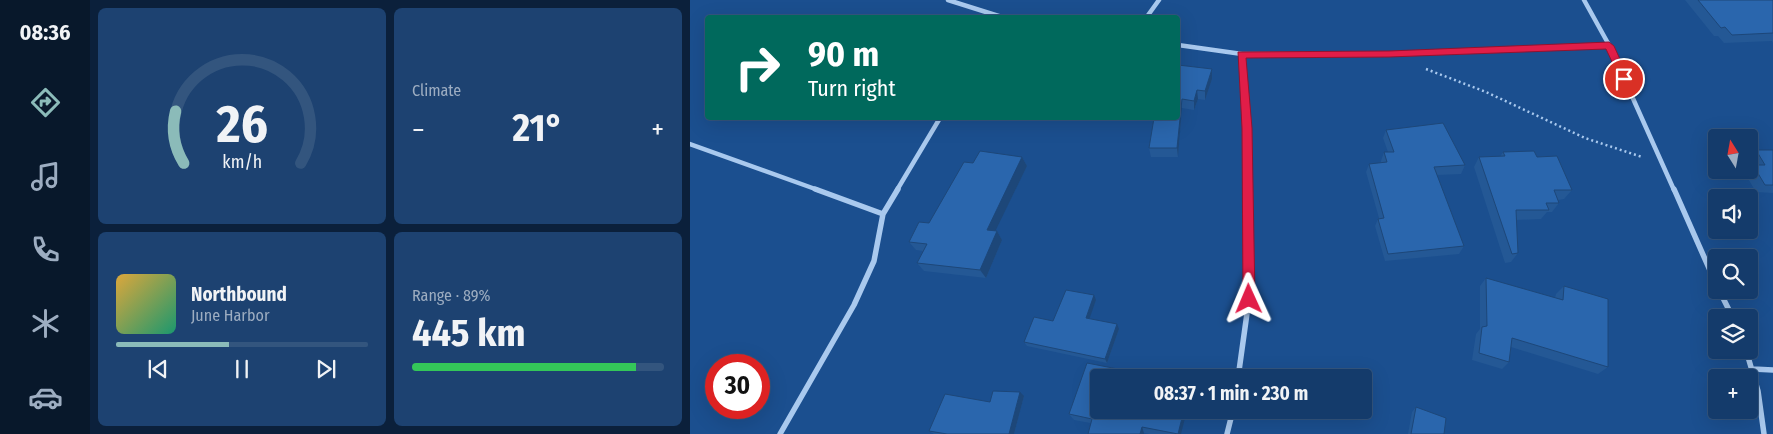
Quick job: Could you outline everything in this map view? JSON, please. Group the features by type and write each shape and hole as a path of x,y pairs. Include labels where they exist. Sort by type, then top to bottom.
{"street":[{"path":"948,0 996,15"},
{"path":"1148,15 1159,0"},
{"path":"1584,0 1609,46 1708,266"},
{"path":"1180,45 1242,54 1389,54 1609,46"},
{"path":"1239,369 1249,299 1247,128 1242,54"},
{"path":"780,434 854,305 874,261 882,214 939,120"},
{"path":"690,144 882,214"},
{"path":"1750,359 1762,407 1764,434"},
{"path":"1753,368 1773,370"},
{"path":"1227,434 1231,419"}],"path":[{"path":"1424,68 1493,95 1576,135 1615,150 1662,163"}],"building":[{"path":"1698,0 1773,0 1773,33 1732,35 1725,27 1721,28"},
{"path":"1180,65 1212,69 1205,91 1197,90 1194,101 1182,99 1180,119"},
{"path":"1154,120 1180,120 1177,148 1149,148"},
{"path":"1443,123 1465,165 1434,167 1464,246 1388,254 1378,219 1384,218 1369,164 1387,162 1384,152 1394,152 1386,130"},
{"path":"1758,150 1773,150 1773,185 1765,185 1758,173 1758,165 1765,165"},
{"path":"980,151 1022,157 987,230 997,231 980,270 917,263 927,244 909,242 919,222 929,223 964,162 973,163"},
{"path":"1534,151 1537,157 1557,156 1572,190 1554,190 1559,203 1546,203 1549,210 1516,210 1518,253 1512,254 1479,157 1505,156 1503,152"},
{"path":"1486,278 1563,300 1564,286 1608,299 1608,367 1512,338 1509,362 1479,353 1482,327 1487,326"},
{"path":"1066,290 1094,295 1086,318 1117,324 1105,359 1024,342 1034,317 1053,321"},
{"path":"1087,363 1118,369 1090,369 1090,419 1069,414"},
{"path":"993,391 1020,392 1009,434 947,434 929,431 945,394 990,402"},
{"path":"1416,407 1446,418 1444,434 1411,434"},
{"path":"1092,419 1182,419 1178,434 1142,427 1140,434 1088,434"}],"route":[{"path":"1249,299 1247,128 1242,54 1389,54 1609,46 1624,79"}]}
